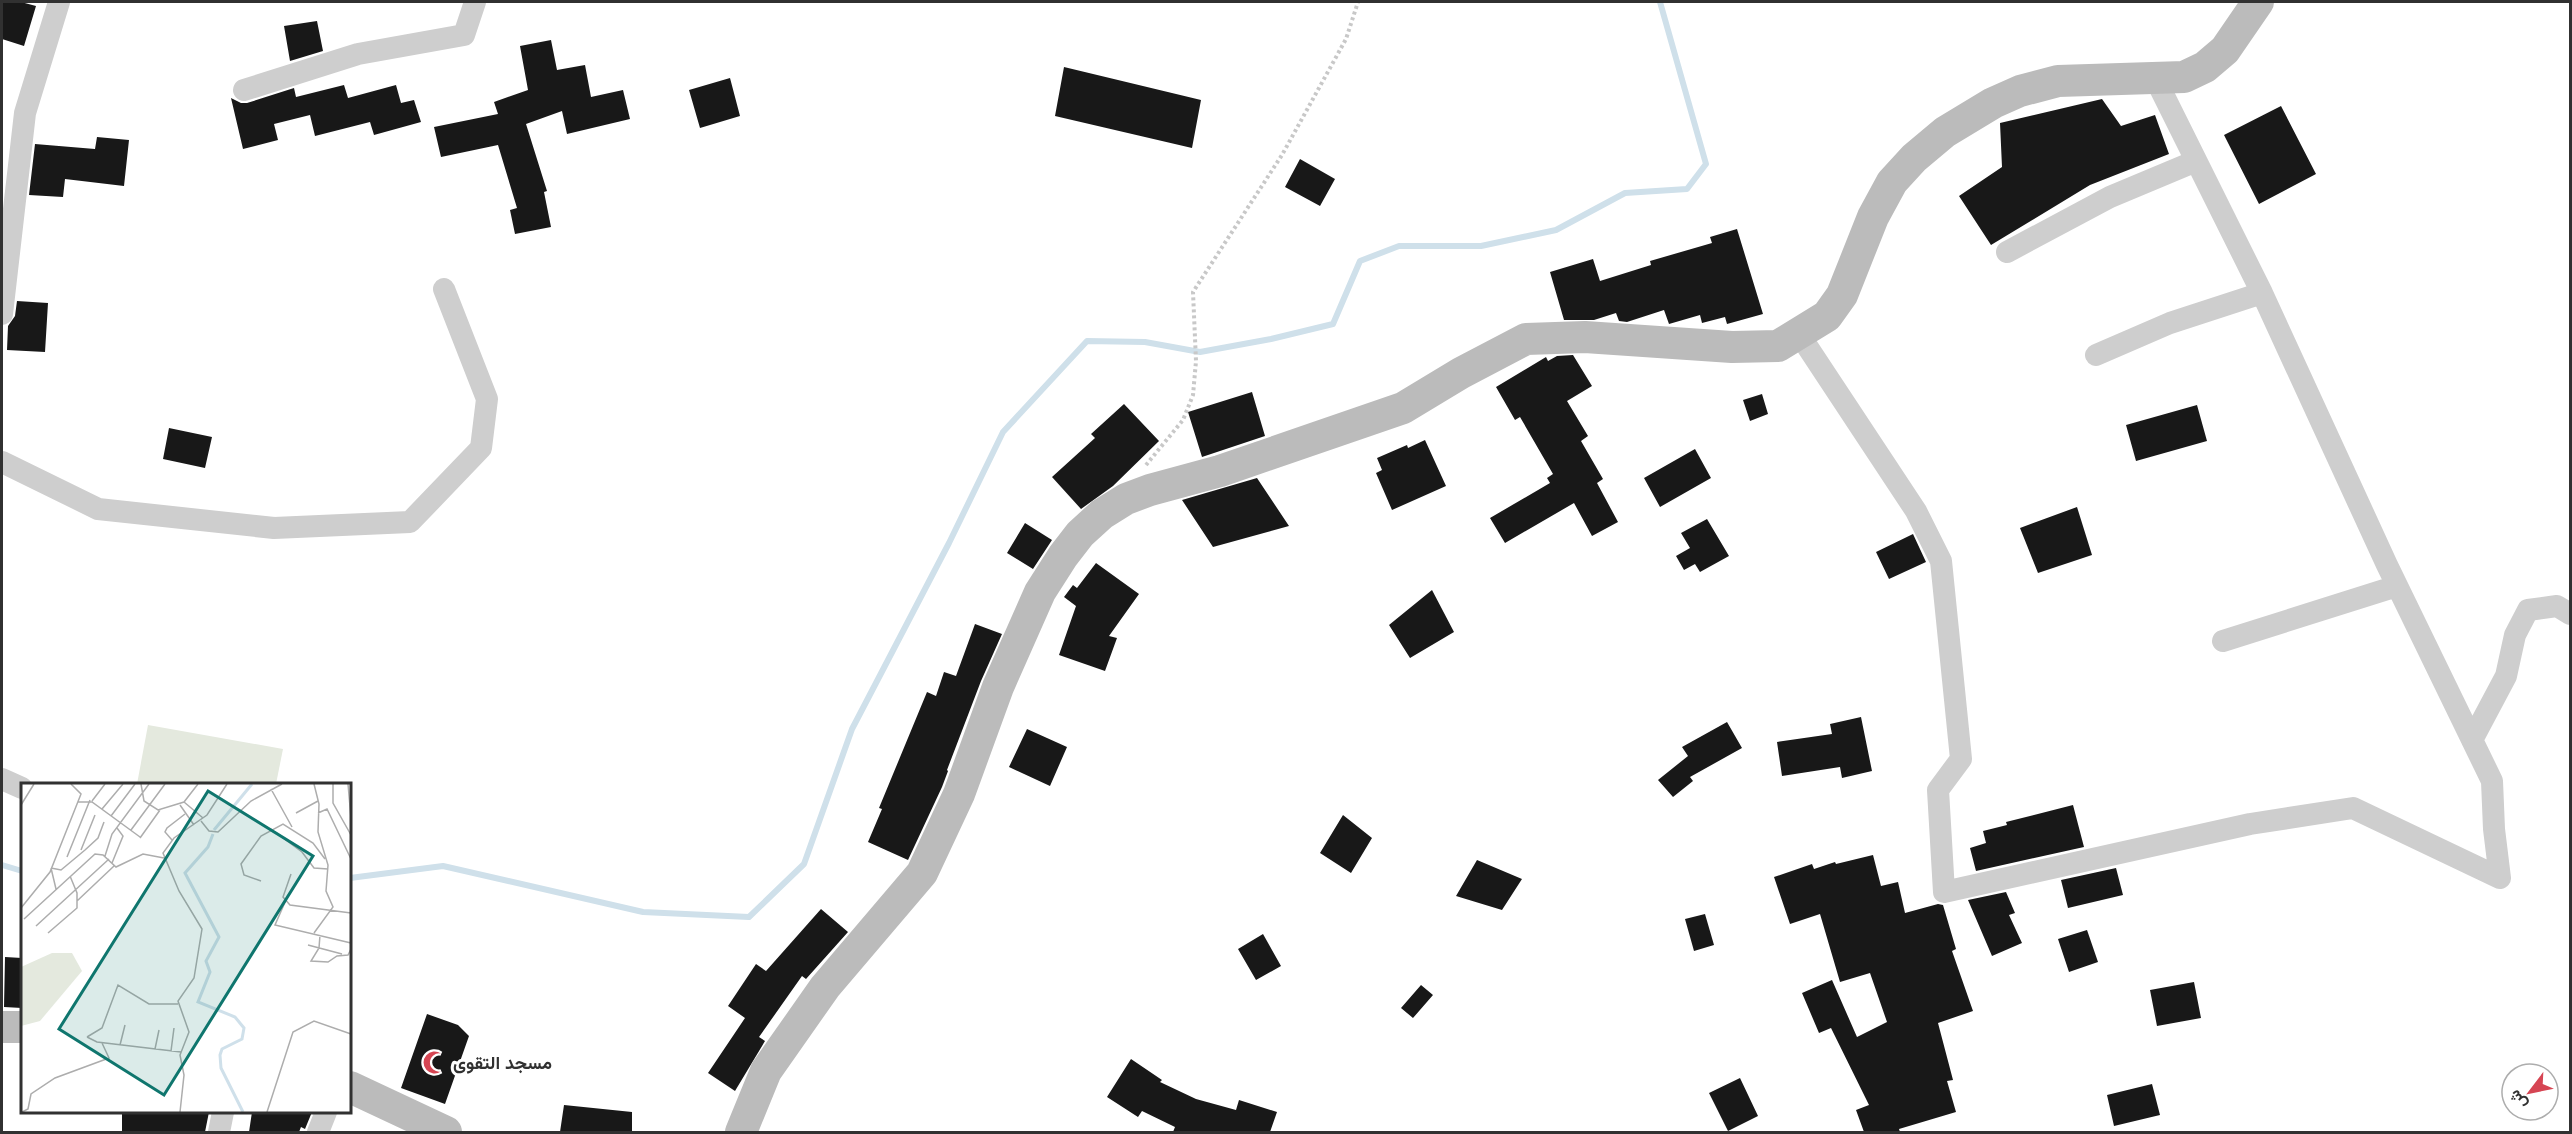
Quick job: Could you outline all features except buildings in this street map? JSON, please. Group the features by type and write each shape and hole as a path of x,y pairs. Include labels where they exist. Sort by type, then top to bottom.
{"main road":[{"path":"741,1132 766,1071 812,1005 922,873 959,794 1001,679 1040,592 1080,534 1102,514 1137,495 1220,471 1403,408 1461,373 1526,339 1585,337 1759,348 1779,346 1827,316 1842,295 1873,216 1892,182 1945,132 1967,116 2020,91 2058,81 2184,77 2205,67 2225,50 2258,2"},
{"path":"2,1027 21,1027"},
{"path":"351,1087 446,1132"}],"street":[{"path":"2,314 26,113 59,2"},
{"path":"244,90 358,54 464,35 475,2"},
{"path":"1799,334 1916,511 1941,561 1961,759 1938,790 1944,892 2250,824 2353,808 2500,878 2494,830 2492,781 2397,586 2262,293 2155,78"},
{"path":"2007,252 2110,198 2196,161"},
{"path":"2,462 98,509 273,528 410,522 481,448 487,399 444,289"},
{"path":"2096,355 2170,323 2262,293"},
{"path":"2223,641 2397,586"},
{"path":"2472,740 2506,676 2515,635 2528,610 2557,606 2571,614"},
{"path":"2,779 21,788"},
{"path":"219,1132 223,1113"},
{"path":"318,1132 326,1113"}],"path":[{"path":"1137,495 1139,472 1183,420 1193,395 1196,361 1193,291 1282,155 1346,39 1358,2"}],"shaded area":[{"path":"148,725 283,749 276,783 137,783"}],"waterway":[{"path":"351,878 443,866 643,912 749,917 804,864 852,729 949,543 1003,432 1087,341 1145,342 1200,352 1271,339 1333,324 1360,261 1399,246 1481,246 1556,230 1625,193 1687,189 1706,164 1660,2"},
{"path":"2,865 21,871"}],"place":[{"name":"مسجد التقوى","path":"435,1062"}]}
